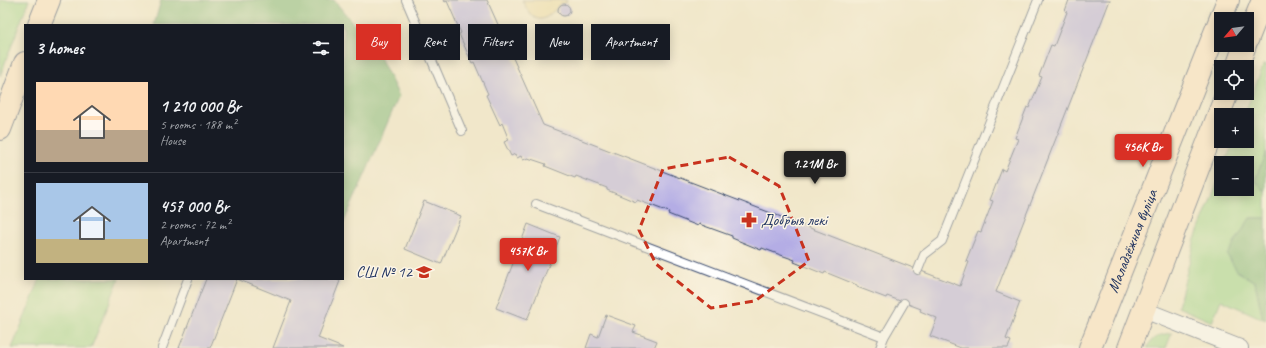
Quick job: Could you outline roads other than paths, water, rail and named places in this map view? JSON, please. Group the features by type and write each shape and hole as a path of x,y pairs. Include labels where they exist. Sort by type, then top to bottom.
{"main road":[{"path":"39,24 49,0"},
{"name":"Маладзёжная вуліца","path":"1090,348 1228,0"},
{"path":"1254,22 1263,0"},
{"path":"0,129 24,66"},
{"path":"1130,348 1224,100"}],"street":[{"path":"1144,310 1240,348"}],"lane":[{"path":"406,0 462,131"},
{"path":"918,270 924,255 942,241 1038,0"},
{"path":"536,204 884,337"},
{"path":"162,348 188,280"},
{"path":"880,348 884,337 904,303"}],"place":[{"name":"Добрыя лекі","path":"749,220"},
{"name":"СШ № 12","path":"424,272"}]}
